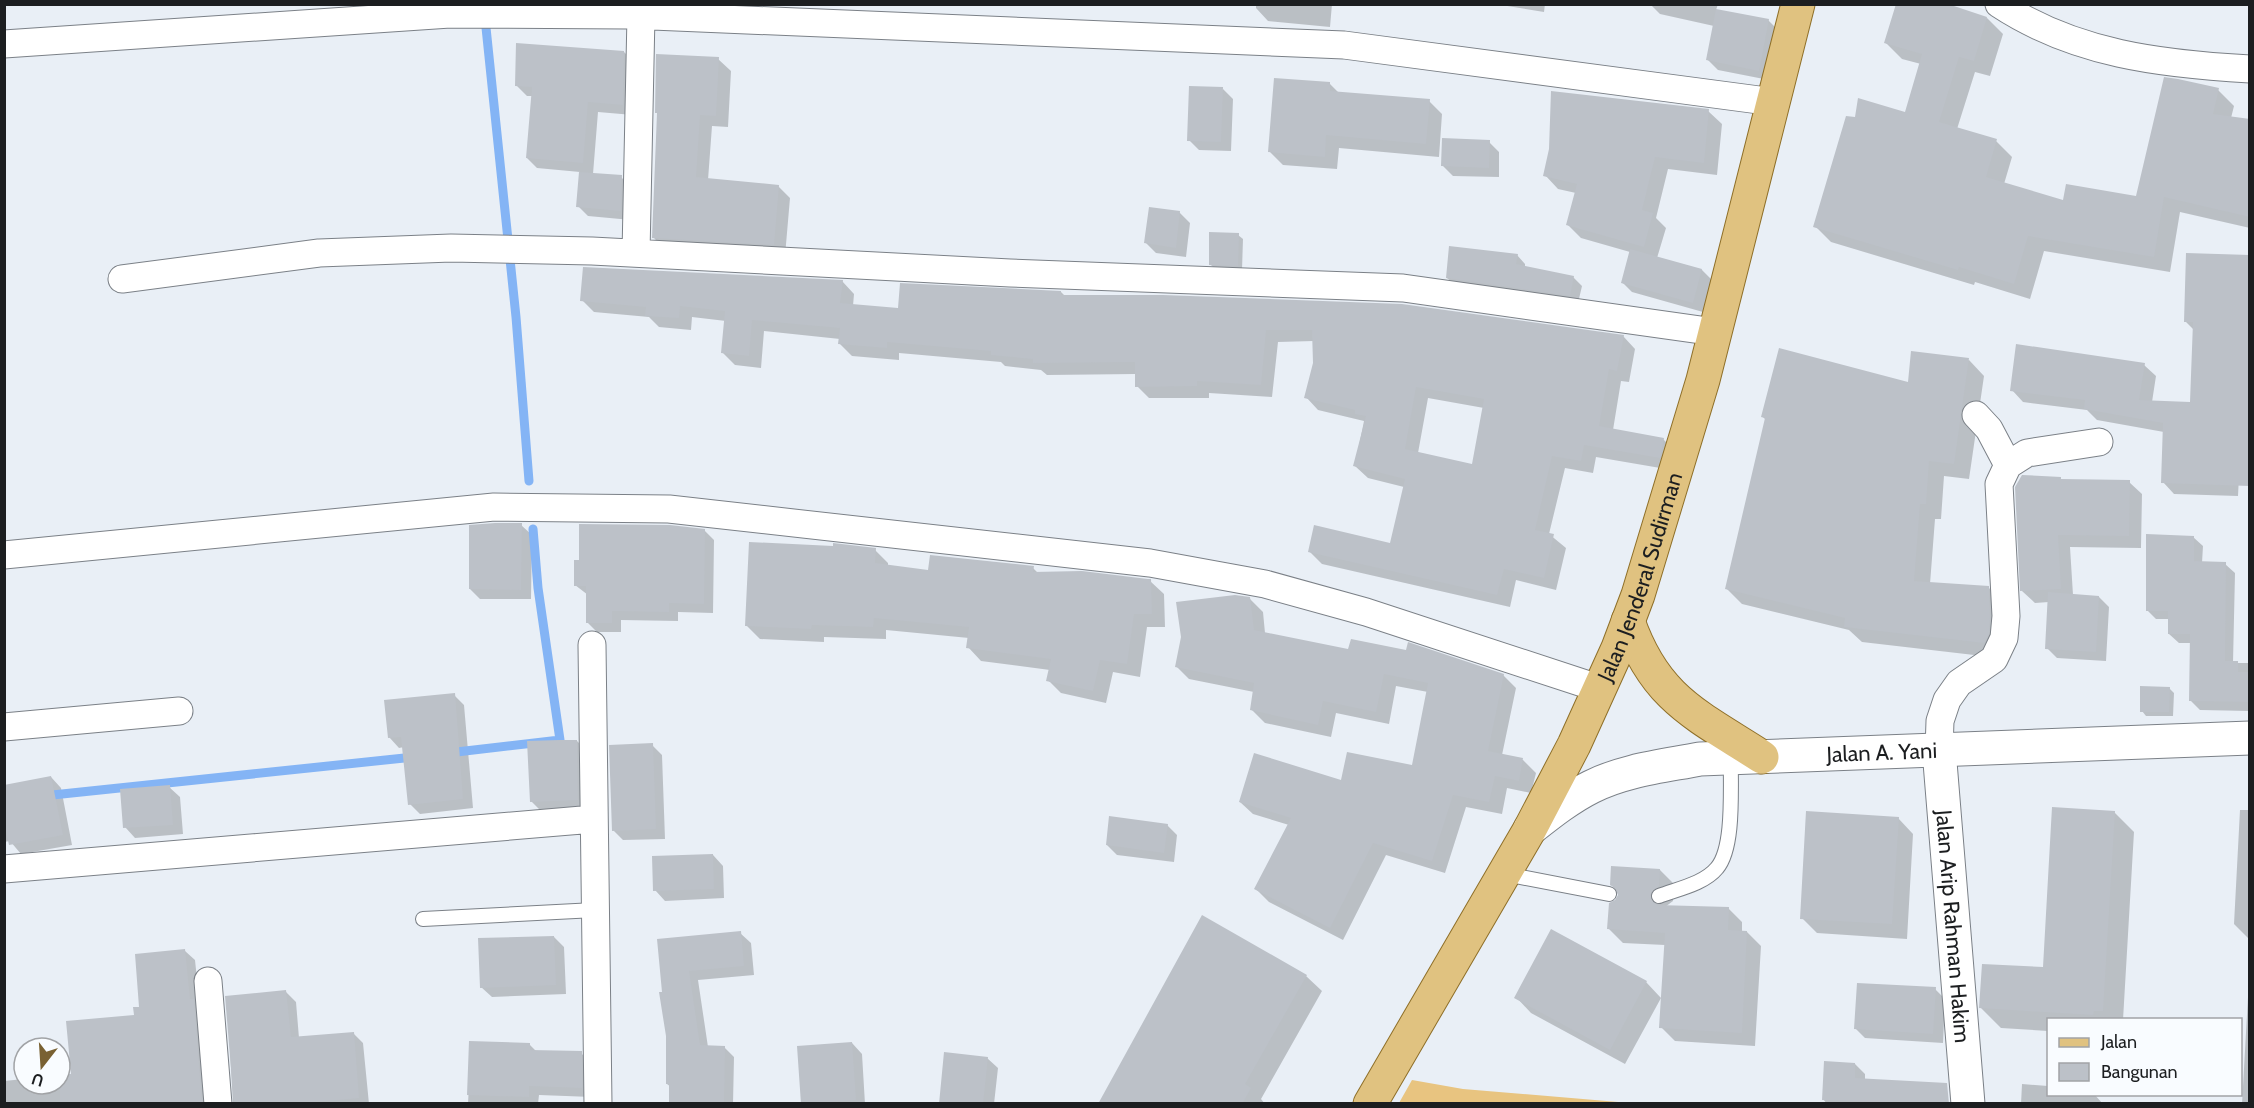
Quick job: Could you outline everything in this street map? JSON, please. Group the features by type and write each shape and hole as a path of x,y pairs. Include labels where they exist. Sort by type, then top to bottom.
{"main road":[{"name":"Jalan Jenderal Sudirman","path":"1370,1104 1530,829 1602,689 1628,621 1715,332 1798,4"},
{"path":"1628,621 1646,664 1660,683 1747,758"}],"street":[{"path":"1999,4 2045,31 2107,51 2177,64 2250,69"},
{"path":"4,44 450,9 633,12 1344,45 1774,102"},
{"path":"633,12 636,253"},
{"path":"122,279 319,253 452,248 636,253 1033,274 1402,288 1715,332"},
{"path":"1976,415 1993,435 2008,465"},
{"path":"1939,750 1940,721 1947,700 1959,682 1994,659 2004,638 2006,616 1999,484 2008,465 2027,453 2099,442"},
{"path":"4,555 494,507 669,509 1138,562 1265,584 1366,612 1602,689"},
{"path":"592,645 598,1104"},
{"path":"4,727 179,711"},
{"name":"Jalan A. Yani","path":"1530,829 1565,802 1593,786 1625,774 1700,759 2250,738"},
{"name":"Jalan Arip Rahman Hakim","path":"1939,750 1968,1104"},
{"path":"4,869 594,819"},
{"path":"208,981 218,1104"}],"lane":[{"path":"1659,896 1699,881 1716,869 1723,859 1747,758"},
{"path":"1504,873 1609,894"},
{"path":"423,919 596,910"}],"shaded area":[{"path":"1412,1080 1463,1089 1630,1103 1399,1103"}],"building":[{"path":"1896,4 1948,4 1987,17 1974,61 1959,57 1939,122 1997,139 1986,177 2063,200 2066,184 2136,196 2164,77 2178,79 2219,88 2213,114 2250,119 2250,217 2164,197 2154,257 2028,236 2014,284 1959,267 1958,270 1813,227 1846,116 1855,117 1858,98 1905,112 1922,54 1884,43"},
{"path":"1716,9 1769,19 1759,71 1706,60"},
{"path":"516,43 624,51 623,105 588,102 583,163 526,158 532,87 515,86"},
{"path":"656,54 719,57 716,116 700,115 696,177 779,185 774,245 652,238 657,113 655,113"},
{"path":"1274,78 1330,82 1330,91 1430,99 1426,144 1326,135 1325,157 1268,152"},
{"path":"1189,86 1223,87 1221,142 1187,141"},
{"path":"1551,91 1709,109 1704,163 1655,157 1642,210 1653,213 1644,247 1566,225 1577,184 1543,176 1549,149"},
{"path":"1442,138 1490,140 1489,168 1441,166"},
{"path":"579,172 622,175 621,211 576,207"},
{"path":"1149,207 1180,211 1176,248 1144,243"},
{"path":"1209,232 1239,233 1238,266 1209,265"},
{"path":"1449,246 1518,254 1516,264 1574,276 1570,296 1446,278"},
{"path":"1630,249 1702,269 1693,303 1621,283"},
{"path":"2186,253 2250,255 2250,486 2161,483 2163,423 2084,409 2085,400 2010,391 2016,344 2145,363 2139,400 2190,402 2193,322 2184,322"},
{"path":"583,267 843,280 840,303 898,308 900,283 1061,291 1061,295 1163,295 1402,304 1624,335 1617,371 1609,369 1599,426 1664,438 1660,458 1584,445 1581,461 1552,456 1535,530 1554,534 1544,578 1504,569 1497,595 1308,552 1314,525 1390,543 1405,479 1353,466 1366,416 1355,414 1355,410 1304,398 1313,363 1312,330 1266,330 1261,385 1197,381 1197,386 1135,387 1135,362 1033,363 1033,359 991,355 991,351 887,342 887,348 838,344 840,328 752,320 749,356 721,353 725,311 680,306 679,318 645,316 646,307 580,301","holes":["1416,387 1484,399 1472,464 1405,449"]},
{"path":"1779,348 1908,382 1911,351 1969,358 1954,464 1929,461 1926,504 1920,504 1914,581 1989,586 1989,634 1984,643 1844,627 1845,618 1725,589 1765,418 1761,417"},
{"path":"2022,475 2061,477 2061,479 2130,480 2129,536 2058,535 2061,589 2020,591 2015,487"},
{"path":"522,523 521,590 469,589 469,525"},
{"path":"579,524 670,525 705,529 704,604 669,603 669,612 612,611 612,623 586,623 586,586 574,586 574,560 579,560"},
{"path":"2146,534 2194,536 2194,561 2226,562 2225,661 2238,661 2238,672 2250,672 2250,702 2189,701 2190,634 2168,634 2168,611 2146,611"},
{"path":"749,542 833,546 833,543 876,548 875,563 928,570 930,555 1034,566 1033,572 1082,571 1151,579 1152,614 1134,614 1127,664 1100,660 1093,691 1046,681 1051,659 966,648 969,627 874,618 873,627 812,625 811,629 745,626"},
{"path":"2048,592 2099,596 2096,652 2045,649"},
{"path":"1235,595 1250,597 1254,630 1348,649 1351,639 1406,650 1408,642 1504,674 1488,751 1523,758 1519,781 1495,776 1489,802 1453,795 1432,861 1373,843 1330,928 1254,889 1291,818 1239,802 1254,753 1341,780 1347,752 1412,765 1428,683 1384,674 1376,712 1323,701 1318,725 1250,710 1254,683 1175,667 1181,637 1176,602"},
{"path":"2140,686 2170,687 2169,712 2140,712"},
{"path":"455,693 463,799 408,805 401,737 388,738 384,700"},
{"path":"577,740 578,800 530,802 527,741"},
{"path":"653,743 656,829 612,831 609,745"},
{"path":"51,776 63,835 9,845 4,822 4,785"},
{"path":"170,785 173,825 123,828 120,789"},
{"path":"2052,807 2115,811 2103,1011 2094,1011 2093,1015 1979,1008 1982,964 2043,967"},
{"path":"1806,811 1899,817 1892,924 1800,919"},
{"path":"1109,816 1168,824 1164,853 1106,845"},
{"path":"713,854 714,889 653,891 652,856"},
{"path":"1611,866 1660,869 1659,886 1650,895 1657,905 1729,907 1728,930 1747,931 1742,1033 1659,1028 1665,933 1607,929 1609,903 1618,895 1615,888 1610,885"},
{"path":"1202,915 1307,975 1245,1084 1251,1088 1242,1104 1098,1104"},
{"path":"1551,929 1647,981 1610,1050 1514,998"},
{"path":"741,931 744,966 689,971 700,1045 725,1046 724,1104 669,1104 669,1084 666,1084 666,1036 659,992 662,992 657,939"},
{"path":"554,936 556,985 480,988 478,938"},
{"path":"185,949 190,999 194,999 202,1104 60,1104 60,1096 72,1096 72,1036 67,1036 66,1021 134,1015 133,1007 139,1007 135,954"},
{"path":"1857,983 1936,987 1933,1034 1854,1029"},
{"path":"286,990 291,1037 354,1032 359,1098 292,1104 234,1104 225,996"},
{"path":"469,1041 530,1043 530,1050 582,1051 582,1088 529,1086 529,1097 467,1095"},
{"path":"852,1042 856,1100 801,1104 797,1046"},
{"path":"944,1052 988,1057 983,1104 939,1104"},
{"path":"1824,1061 1855,1063 1855,1078 1947,1083 1949,1104 1822,1100"}],"waterway":[{"path":"485,18 516,317 529,481"},
{"path":"448,753 560,740 538,588 533,529"},
{"path":"43,796 414,757"}]}
